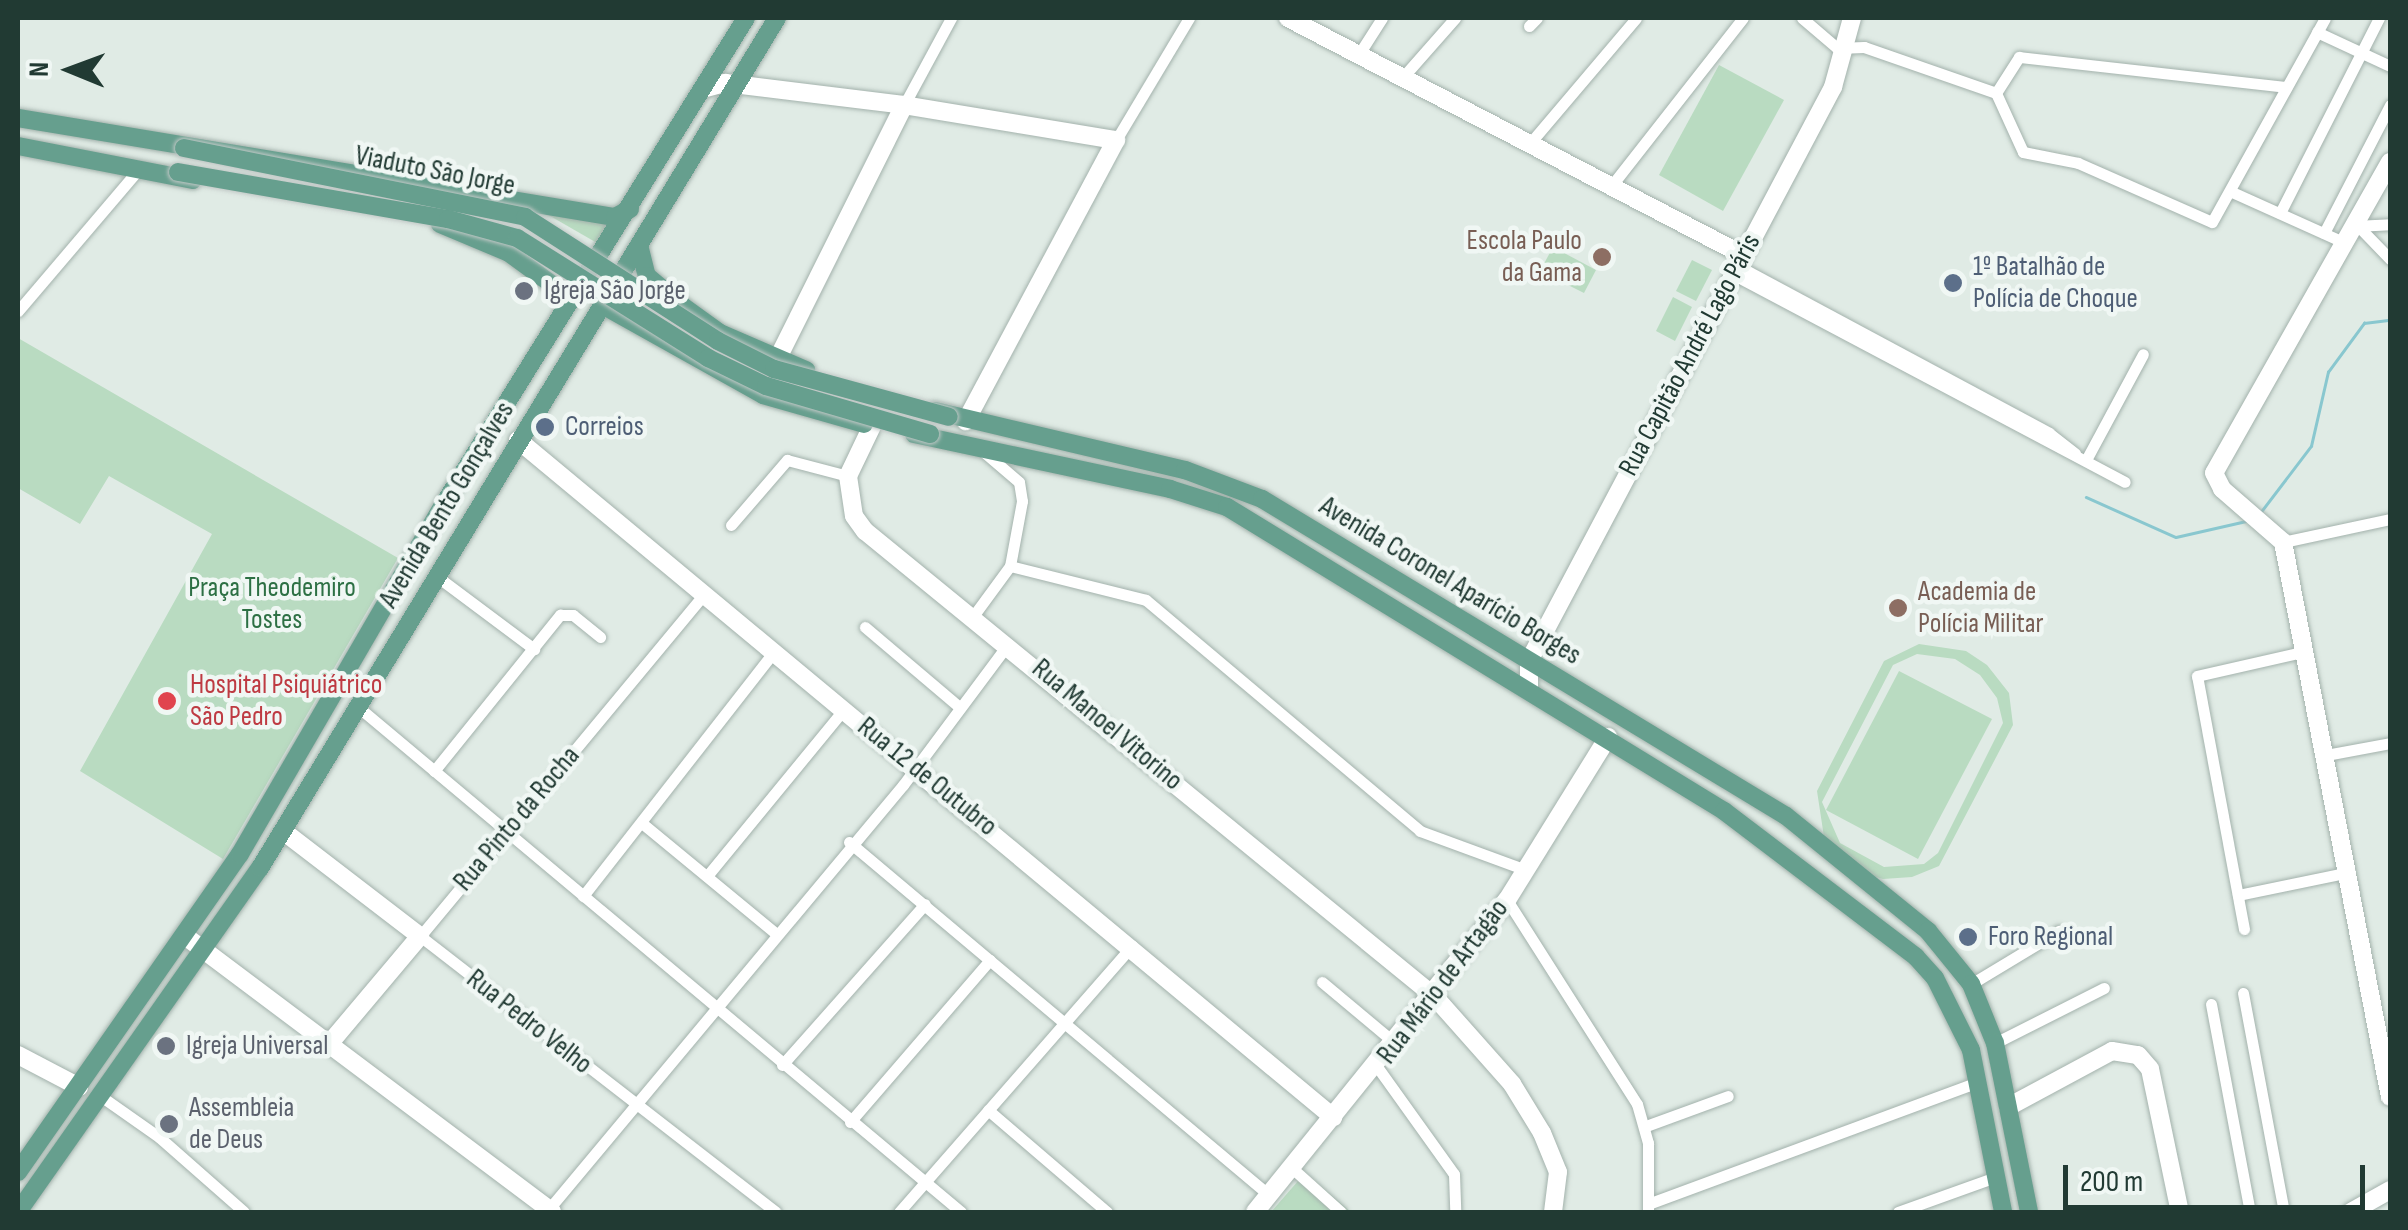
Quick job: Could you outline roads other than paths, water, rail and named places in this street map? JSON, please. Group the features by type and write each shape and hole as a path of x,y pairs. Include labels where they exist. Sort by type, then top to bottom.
{"main road":[{"name":"Avenida Bento Gonçalves","path":"18,1172 185,936 746,18"},
{"name":"Avenida Bento Gonçalves","path":"18,1212 283,831 435,575 777,18"},
{"path":"18,118 148,141 190,142 615,216 630,209"},
{"name":"Viaduto São Jorge","path":"148,141 525,217 718,341 774,369 958,419"},
{"path":"18,146 447,225 510,253 572,299"},
{"name":"Viaduto São Jorge","path":"142,166 448,218 516,238 708,358 766,386 939,437"},
{"path":"510,253 528,242 536,227 532,202"},
{"name":"Avenida Coronel Aparício Borges","path":"639,245 647,276 684,307 777,360 958,419 1227,483 1786,816 1928,930 1971,984 1995,1043 2030,1212"},
{"name":"Avenida Coronel Aparício Borges","path":"602,306 762,395 872,426 939,437 1226,507 1724,811 1916,957 1962,1024 2003,1212"},
{"path":"662,342 666,316 684,307"}],"street":[{"path":"777,360 951,18"},
{"path":"958,419 1189,18"},
{"path":"1292,18 1612,185 1758,281 2125,482"},
{"path":"1359,54 1382,18"},
{"path":"1403,77 1454,18"},
{"path":"1531,142 1636,18"},
{"path":"1612,185 1743,18"},
{"path":"1802,18 1837,48 1864,47 1996,92 2016,143 2030,154 2078,163 2208,223 2232,192 2324,18"},
{"name":"Rua Capitão André Lago Páris","path":"1530,691 1529,661 1848,48 1852,18"},
{"path":"2280,213 2379,18"},
{"path":"2317,32 2390,66"},
{"path":"1996,92 2018,57 2286,87"},
{"path":"706,88 739,85 904,105 1116,140"},
{"path":"2344,232 2390,104"},
{"path":"2390,162 2344,232 2216,463 2216,481 2283,542 2350,872 2390,1097"},
{"path":"18,310 142,166"},
{"path":"2232,192 2280,213 2344,232 2390,259"},
{"path":"2344,232 2390,224"},
{"path":"2080,457 2143,354"},
{"path":"732,525 787,460 848,476 872,426"},
{"name":"Rua 12 de Outubro","path":"518,440 705,593 772,654 915,766 1132,946 1334,1118"},
{"path":"974,615 1010,566 1022,501 1019,482 975,446"},
{"name":"Rua Manoel Vitorino","path":"848,476 854,516 865,530 974,615 1434,996 1512,1084 1542,1133 1558,1172 1553,1212"},
{"path":"2283,542 2390,519"},
{"path":"1010,566 1146,600 1420,831 1526,870"},
{"path":"435,575 534,650"},
{"name":"Rua Pinto da Rocha","path":"329,1044 705,593"},
{"path":"434,771 567,614 600,637"},
{"path":"865,628 958,706"},
{"path":"185,936 550,1211 712,1007 915,766 1008,644"},
{"path":"2244,929 2197,676 2306,651"},
{"path":"583,896 772,654"},
{"path":"358,706 782,1066 961,1212"},
{"path":"708,876 844,709"},
{"name":"Rua Mário de Artagão","path":"1255,1212 1378,1068 1507,900 1608,737"},
{"path":"2326,755 2390,742"},
{"path":"643,824 775,933"},
{"name":"Rua Pedro Velho","path":"283,831 776,1212"},
{"path":"849,842 1270,1195"},
{"path":"2238,894 2350,872"},
{"path":"1507,900 1625,1083 1646,1126 1648,1208 1977,1082"},
{"path":"782,1066 924,904"},
{"path":"1971,984 2059,931"},
{"path":"899,1212 1132,946"},
{"path":"850,1122 990,960"},
{"path":"1322,982 1396,1042"},
{"path":"1995,1043 2104,988"},
{"path":"2242,993 2284,1212"},
{"path":"2211,1004 2250,1212"},
{"path":"2008,1108 2112,1051 2138,1055 2150,1068 2180,1212"},
{"path":"18,1055 80,1087"},
{"path":"1378,1068 1454,1174 1455,1212"},
{"path":"102,1096 244,1212"},
{"path":"1646,1126 1728,1096"},
{"path":"988,1110 1108,1212"},
{"path":"1292,1168 1340,1212"},
{"path":"1898,1212 1996,1178"},
{"path":"2351,1212 2390,1190"}],"waterway":[{"path":"2260,513 2311,446 2328,372 2364,323 2390,320"},
{"path":"2086,497 2176,537 2250,520"}],"place":[{"name":"Escola Paulo da Gama","path":"1602,257"},
{"name":"1º Batalhão de Polícia de Choque","path":"1953,283"},
{"name":"Igreja São Jorge","path":"524,291"},
{"name":"Correios","path":"545,427"},
{"name":"Academia de Polícia Militar","path":"1898,608"},
{"name":"Hospital Psiquiátrico São Pedro","path":"167,701"},
{"name":"Foro Regional","path":"1968,937"},
{"name":"Igreja Universal","path":"166,1046"},
{"name":"Assembleia de Deus","path":"169,1124"}],"park label":[{"name":"Praça Theodemiro Tostes","path":"272,604"}]}
